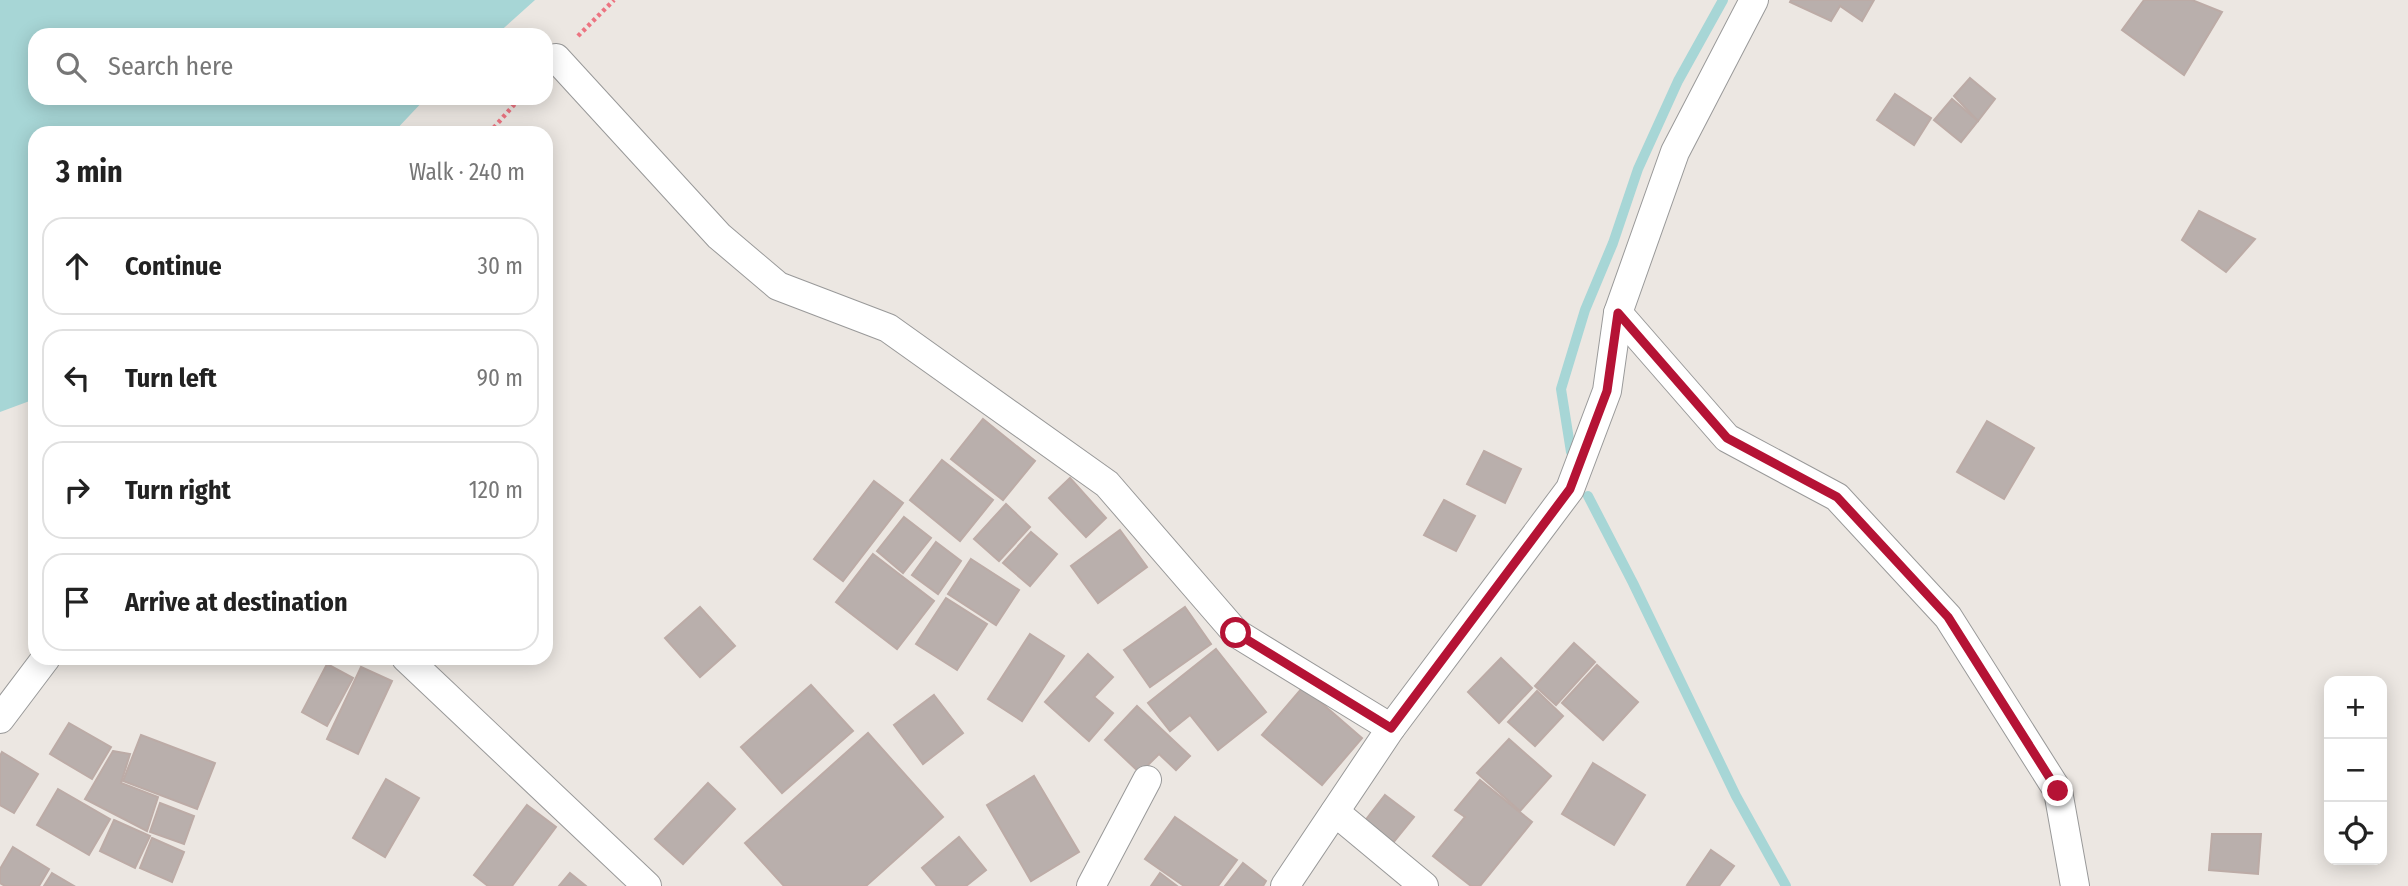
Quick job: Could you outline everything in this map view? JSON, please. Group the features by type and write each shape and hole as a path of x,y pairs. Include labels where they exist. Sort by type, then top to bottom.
{"street":[{"path":"1284,886 1391,728 1570,489 1607,391 1618,313 1675,152 1754,0"},
{"path":"556,58 719,236 778,286 888,328 1107,484 1236,633 1391,728"},
{"path":"1618,313 1727,438 1837,497 1948,617 2058,791 2075,886"},
{"path":"0,719 41,665"},
{"path":"413,665 647,886"},
{"path":"1091,886 1147,780"},
{"path":"1335,812 1424,886"}],"path":[{"path":"495,126 514,105"}],"water":[{"path":"0,0 535,0 504,28 28,28 28,105 419,105 400,126 28,126 28,402 0,412"}],"building":[{"path":"1874,0 1862,21 1840,6 1831,21 1790,2"},
{"path":"2144,0 2192,0 2222,12 2184,75 2122,30"},
{"path":"1970,78 1995,99 1978,121 1954,96"},
{"path":"1895,94 1931,118 1914,145 1877,120"},
{"path":"1952,99 1978,121 1961,142 1934,120"},
{"path":"2199,211 2255,239 2226,272 2182,240"},
{"path":"983,419 1035,461 1003,500 951,459"},
{"path":"1987,421 2034,448 2004,499 1957,472"},
{"path":"1484,451 1521,469 1505,503 1467,484"},
{"path":"942,460 993,500 960,541 910,500"},
{"path":"1070,478 1106,518 1086,537 1049,498"},
{"path":"874,481 903,503 843,581 814,559"},
{"path":"1444,500 1475,516 1456,551 1424,535"},
{"path":"1006,504 1030,527 999,561 974,539"},
{"path":"904,517 931,538 903,573 877,551"},
{"path":"1120,530 1147,567 1098,603 1071,566"},
{"path":"1031,532 1057,554 1030,586 1003,563"},
{"path":"936,542 961,561 938,594 912,575"},
{"path":"873,554 934,601 897,649 836,602"},
{"path":"971,559 1019,590 996,625 948,594"},
{"path":"946,598 987,624 957,670 916,644"},
{"path":"700,607 735,646 700,677 665,638"},
{"path":"1185,607 1211,644 1150,687 1124,650"},
{"path":"1030,634 1064,656 1022,721 988,699"},
{"path":"1574,643 1595,662 1556,705 1535,686"},
{"path":"1216,649 1266,712 1218,750 1190,715 1170,731 1148,703"},
{"path":"1088,654 1113,677 1094,697 1113,713 1089,741 1045,702"},
{"path":"1501,658 1532,688 1499,723 1468,692"},
{"path":"326,665 353,678 327,726 302,712"},
{"path":"1597,665 1638,702 1603,740 1562,703"},
{"path":"361,667 392,681 358,754 327,739"},
{"path":"811,685 853,731 782,793 741,747"},
{"path":"1303,687 1362,738 1322,785 1262,735"},
{"path":"1537,691 1563,716 1535,746 1508,722"},
{"path":"934,695 963,733 923,764 894,725"},
{"path":"1137,706 1190,756 1176,770 1159,754 1140,773 1105,740"},
{"path":"69,723 111,747 92,779 50,754"},
{"path":"868,733 943,817 866,886 784,886 745,843"},
{"path":"141,735 215,763 197,809 123,781"},
{"path":"1509,739 1551,776 1520,811 1477,773"},
{"path":"113,751 130,754 121,783 158,797 147,831 85,799"},
{"path":"2,752 38,774 14,813 0,805"},
{"path":"1593,763 1645,795 1614,845 1562,814"},
{"path":"1034,776 1079,852 1031,881 987,805"},
{"path":"386,779 419,798 385,857 353,838"},
{"path":"1480,780 1532,822 1480,886 1471,886 1433,856 1465,817 1455,810"},
{"path":"708,783 735,809 683,864 655,839"},
{"path":"58,789 110,819 89,855 37,825"},
{"path":"1385,795 1414,817 1392,844 1364,822"},
{"path":"160,803 194,816 184,844 150,832"},
{"path":"527,805 556,827 512,886 488,886 474,875"},
{"path":"1175,817 1237,860 1218,886 1184,886 1145,859"},
{"path":"114,820 150,836 135,868 100,851"},
{"path":"2212,834 2261,834 2258,874 2209,870"},
{"path":"959,837 986,870 966,886 937,886 922,868"},
{"path":"152,838 184,852 172,882 140,868"},
{"path":"13,847 49,869 39,886 5,886 0,883 0,869"},
{"path":"1711,850 1734,866 1719,886 1687,885"},
{"path":"1243,863 1266,881 1263,886 1225,886"},
{"path":"52,873 74,886 44,886"},
{"path":"570,873 586,886 559,886"},
{"path":"1160,873 1177,886 1151,886"}],"waterway":[{"path":"1571,452 1561,389 1585,310 1613,243 1638,169 1678,81 1723,0"},
{"path":"1588,496 1736,796 1786,886"}],"route":[{"path":"1236,633 1391,728 1570,489 1607,391 1618,313 1727,438 1837,497 1948,617 2058,791"}]}
